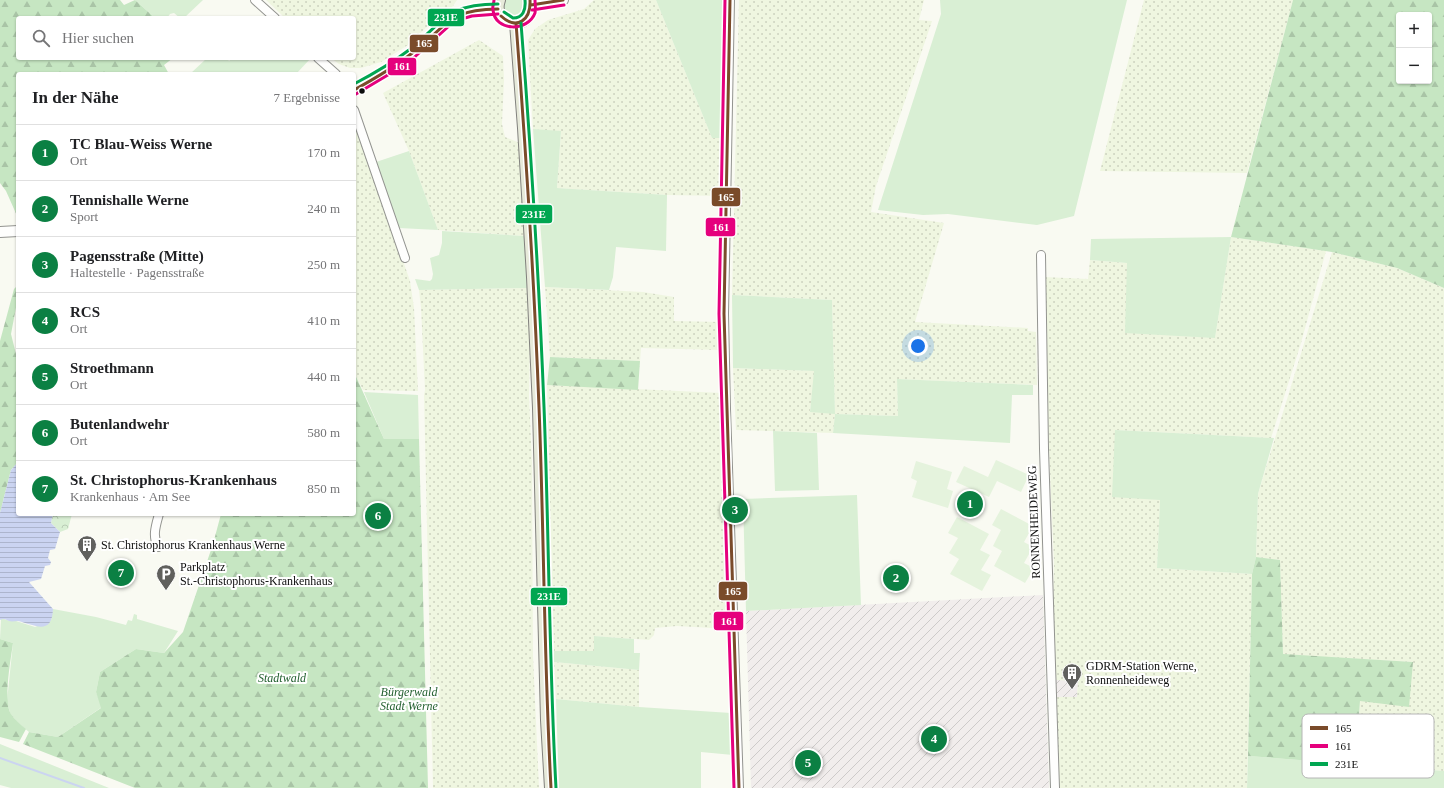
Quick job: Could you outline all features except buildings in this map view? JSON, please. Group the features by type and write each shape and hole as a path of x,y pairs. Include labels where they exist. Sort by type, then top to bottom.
{"main road":[{"path":"498,4 500,14 503,19 508,22 516,23 524,20 528,16 531,2"},
{"path":"516,23 533,277 539,408 547,727 551,788"}],"street":[{"path":"255,0 273,16"},
{"path":"531,2 563,0"},
{"path":"730,0 724,314 726,416 739,788"},
{"path":"356,89 392,67 421,46 444,23 455,16 498,4"},
{"path":"320,60 334,72"},
{"path":"356,116 405,258"},
{"path":"0,232 16,231"},
{"name":"RONNENHEIDEWEG","path":"1041,255 1044,457 1056,788"},
{"path":"158,547 154,536 159,516"}],"shaded area":[{"path":"1043,595 1049,788 751,788 746,611"},
{"path":"1056,680 1078,680 1077,697 1056,697"}],"green space":[{"path":"0,0 120,0 124,5 135,0 153,16 16,16 16,60 170,60 164,65 168,72 16,72 16,214 6,191 0,183"},
{"path":"135,0 203,0 186,16 178,16 174,13 168,16 153,16"},
{"path":"266,0 457,0 453,6 432,22 408,45 381,62 361,68 350,68 339,64 334,60 356,60 356,16 283,16"},
{"path":"503,0 525,0 526,11 515,19 504,13"},
{"path":"594,0 656,0 712,138 723,138 723,196 667,195 557,188 561,132 533,129 528,40 535,29 548,20 584,9"},
{"path":"656,0 725,0 723,138 712,138"},
{"path":"739,0 924,0 919,20 932,21 876,186 871,212 944,223 915,322 1028,328 1028,331 1036,332 1037,385 897,379 898,416 835,414 833,433 736,430 733,368 815,371 810,411 835,413 832,300 732,295"},
{"path":"940,0 1127,0 1074,216 1037,225 948,214 923,215 878,210 941,14"},
{"path":"1144,0 1293,0 1247,173 1100,171"},
{"path":"1293,0 1444,0 1444,288 1397,268 1332,252 1231,237"},
{"path":"479,40 503,56 504,80 502,124 505,137 520,143 525,236 438,230 409,151 383,93"},
{"path":"205,60 309,60 298,72 192,72"},
{"path":"356,127 410,281 414,308 418,391 363,390 356,376"},
{"path":"533,129 561,131 557,188 667,195 666,251 616,247 613,277 609,290 545,287"},
{"path":"409,151 438,230 399,228 376,162"},
{"path":"442,231 525,236 527,288 419,290 415,279 430,281 432,279 433,274 430,258 439,255 442,243"},
{"path":"1231,237 1326,251 1301,343 1271,438 1115,430 1160,500 1157,568 1252,574 1247,788 1059,788 1056,697 1077,697 1078,681 1056,680 1053,620 1054,562 1046,379 1044,277 1088,279 1090,260 1127,263 1215,338"},
{"path":"1231,237 1215,338 1125,333 1127,263 1090,260 1091,239"},
{"path":"1332,252 1397,268 1444,288 1444,771 1434,770 1434,714 1359,714 1360,701 1413,662 1283,655 1280,560 1256,557 1258,494"},
{"path":"16,287 16,308 11,334 16,354 16,464 11,470 0,513 0,341 14,289"},
{"path":"545,287 643,292 674,297 674,321 720,322 721,350 641,348 640,361 550,357"},
{"path":"527,288 530,327 529,397 532,463 533,656 539,788 433,788 425,390 419,290"},
{"path":"732,295 832,300 835,414 810,412 814,371 733,368"},
{"path":"550,357 640,361 638,390 547,385"},
{"name":"Stadtwald","path":"356,376 384,439 419,439 428,788 135,788 23,744 29,732 58,737 101,708 96,692 100,672 136,649 164,653 183,632 213,544 220,516 356,516"},
{"path":"897,379 1033,385 1033,395 1012,395 1010,443 833,433 835,414 898,416"},
{"path":"547,385 722,393 729,629 677,626 655,628 654,635 649,640 594,636 594,651 554,651"},
{"path":"364,392 418,395 419,439 384,439"},
{"path":"1115,430 1274,438 1258,494 1256,557 1252,574 1157,568 1160,500 1112,497"},
{"path":"773,431 817,433 819,490 775,491"},
{"path":"996,460 1029,475 1021,492 997,481 989,497 956,482 964,466 988,477"},
{"path":"916,461 952,472 947,489 953,491 948,508 912,497 917,481 911,478"},
{"path":"857,495 861,605 746,611 743,499"},
{"path":"1001,509 1033,526 1024,542 1033,547 1024,563 1034,568 1025,583 994,566 1002,551 993,546 1001,530 992,525"},
{"path":"53,516 71,516 68,529 60,532 51,523"},
{"path":"957,517 989,534 980,550 990,555 981,570 991,575 982,591 950,574 959,559 949,553 958,538 948,533"},
{"path":"1256,557 1280,560 1283,654 1413,662 1409,707 1360,701 1359,714 1302,714 1302,760 1248,756 1252,574"},
{"path":"53,609 96,617 126,625 128,620 132,621 134,614 137,615 137,619 178,631 164,653 136,649 100,672 96,692 102,707 58,737 29,732 17,722 10,713 7,701 13,643 0,639 1,619 16,621 35,627 51,620"},
{"path":"594,636 634,639 634,653 640,653 639,670 554,662 554,651 594,651"},
{"path":"0,639 13,643 8,679 8,700 11,714 26,729 19,742 0,737"},
{"path":"554,662 639,670 639,707 556,699"},
{"path":"556,699 639,707 731,713 733,755 701,752 701,788 559,788"},
{"path":"0,744 109,788 11,788 0,785"},
{"path":"1248,756 1302,760 1302,778 1434,778 1434,770 1444,771 1444,788 1247,788"}],"water":[{"path":"16,464 16,516 53,516 51,523 60,532 55,549 50,550 48,558 51,562 50,565 45,566 41,579 29,582 53,609 50,623 42,627 18,621 10,621 5,619 0,620 0,513 11,470"}],"waterway":[{"path":"0,758 84,788"}],"transit line":[{"name":"161","path":"494,0 493,9 495,17 505,26 512,27 526,24 531,19 535,13 535,0"},
{"name":"231E","path":"504,12 513,18 519,17 523,13 525,0"},
{"name":"165","path":"501,16 512,23 522,21 528,13 530,0"},
{"name":"165","path":"531,5 563,0"},
{"name":"161","path":"725,0 719,314 734,788"},
{"name":"165","path":"730,0 724,314 739,788"},
{"name":"231E","path":"356,83 403,55 439,23 456,11 467,7 498,4"},
{"name":"161","path":"532,10 564,5"},
{"name":"165","path":"356,89 404,59 449,21 468,12 498,9"},
{"name":"161","path":"356,94 408,63 449,26 458,20 472,16 498,14"},
{"name":"165","path":"516,23 537,359 551,788"},
{"name":"231E","path":"521,23 542,359 556,788"}],"place":[{"name":"TC Blau-Weiss Werne","path":"970,504"},
{"name":"Pagensstraße (Mitte)","path":"735,510"},
{"name":"Butenlandwehr","path":"378,516"},
{"name":"St. Christophorus Krankenhaus Werne","path":"87,562"},
{"name":"St. Christophorus-Krankenhaus","path":"121,573"},
{"name":"Tennishalle Werne","path":"896,578"},
{"name":"Parkplatz St.-Christophorus-Krankenhaus","path":"166,591"},
{"name":"GDRM-Station Werne, Ronnenheideweg","path":"1072,690"},
{"name":"RCS","path":"934,739"},
{"name":"Stroethmann","path":"808,763"}],"park label":[{"name":"Bürgerwald Stadt Werne","path":"409,699"}]}
